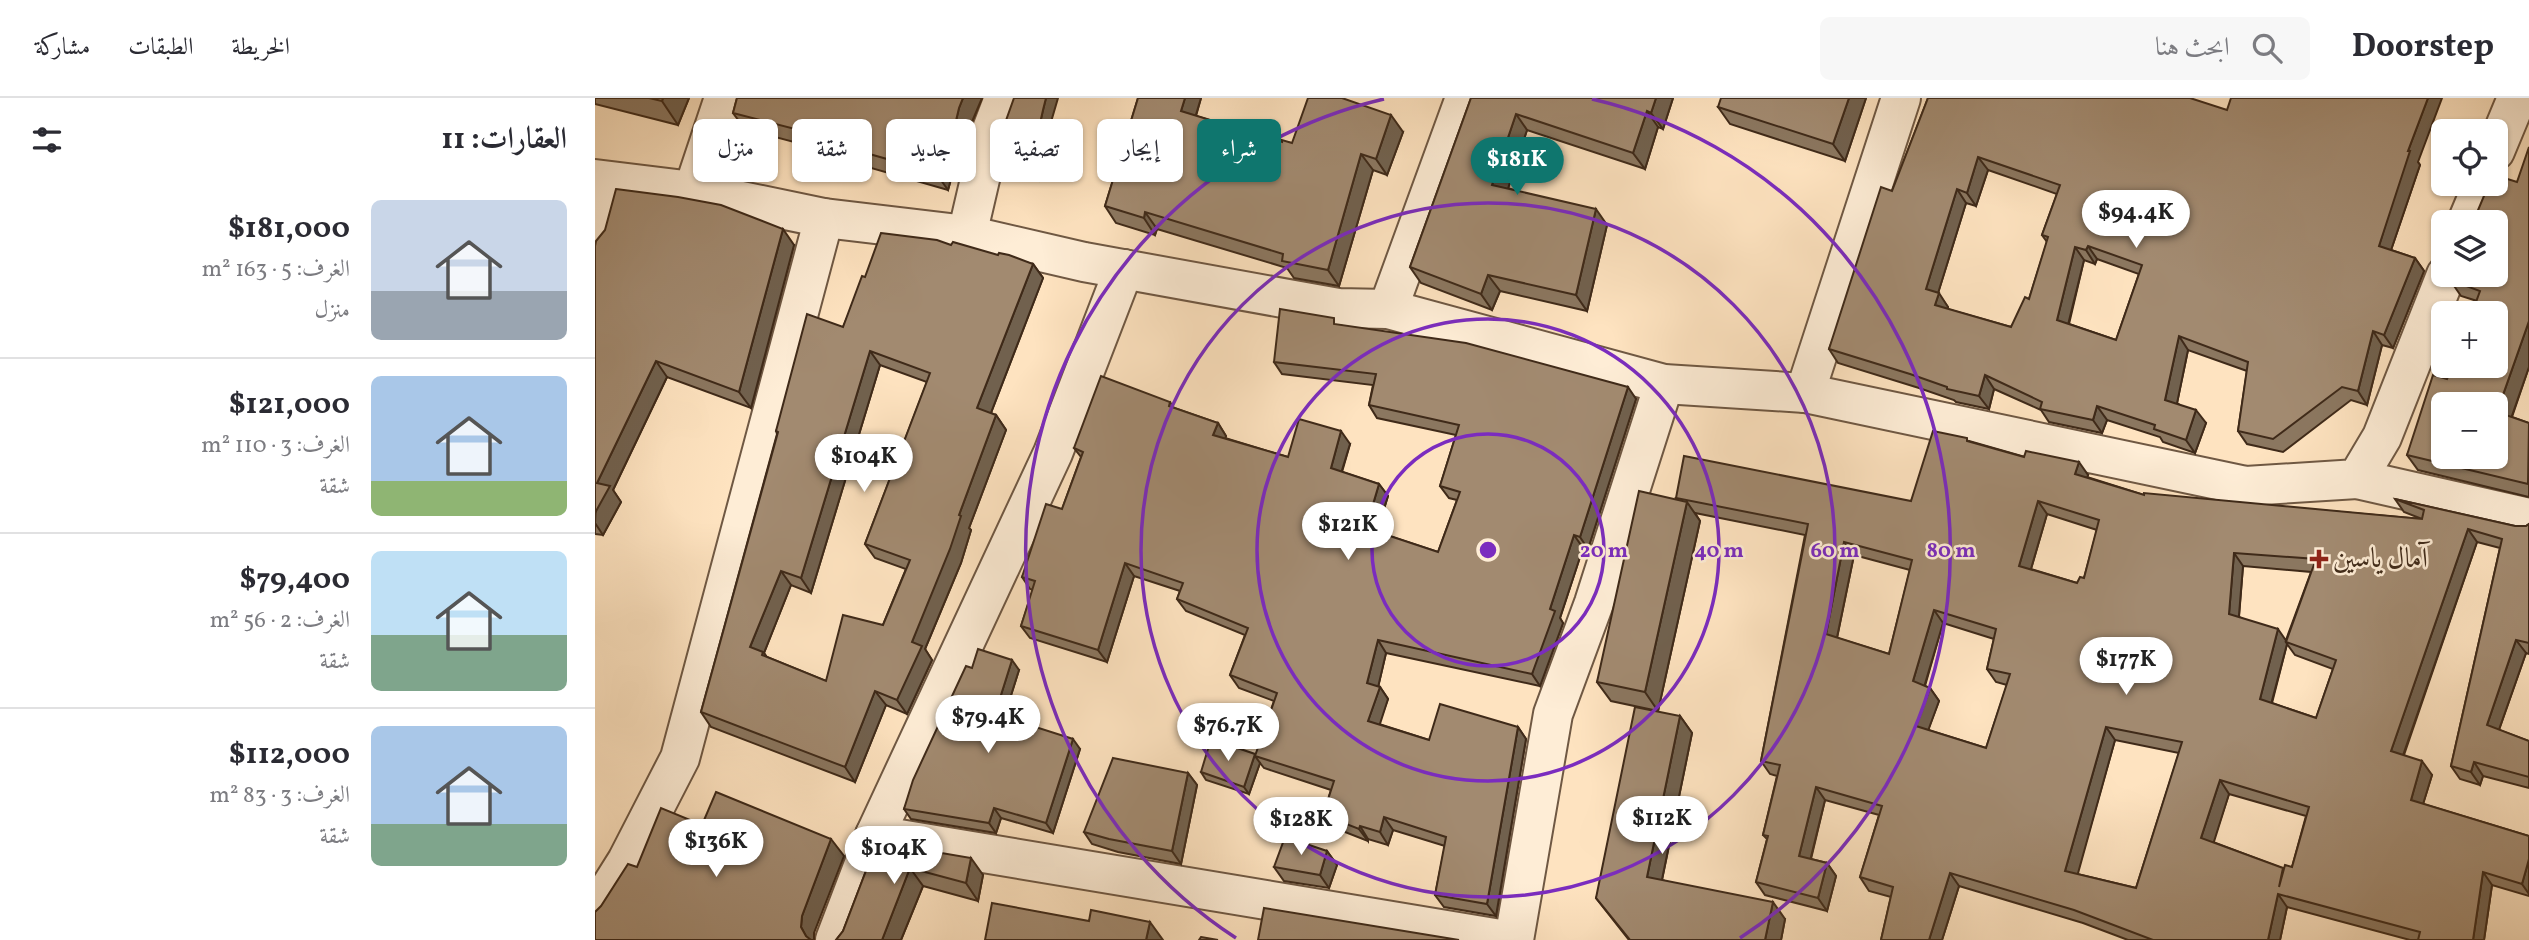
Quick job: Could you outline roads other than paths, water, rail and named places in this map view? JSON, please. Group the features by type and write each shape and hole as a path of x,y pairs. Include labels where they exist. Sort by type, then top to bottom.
{"street":[{"path":"692,191 724,98"},
{"path":"967,235 991,132 1004,98"},
{"path":"1388,309 1465,98"},
{"path":"1805,393 1901,98"},
{"path":"2508,120 2517,98"},
{"path":"595,240 603,181 692,191 824,218 967,235 1084,262 1338,308 1388,309 1664,384 1805,393 2246,486 2357,480 2529,518"},
{"path":"595,912 627,861 680,758 824,218"},
{"path":"835,940 875,835 1053,453 1124,269"},
{"path":"2357,480 2382,437 2442,287"},
{"path":"1514,940 1553,714 1594,603 1664,384"},
{"path":"875,835 1506,940"}],"place":[{"name":"آمال ياسين","path":"2319,559"}]}
